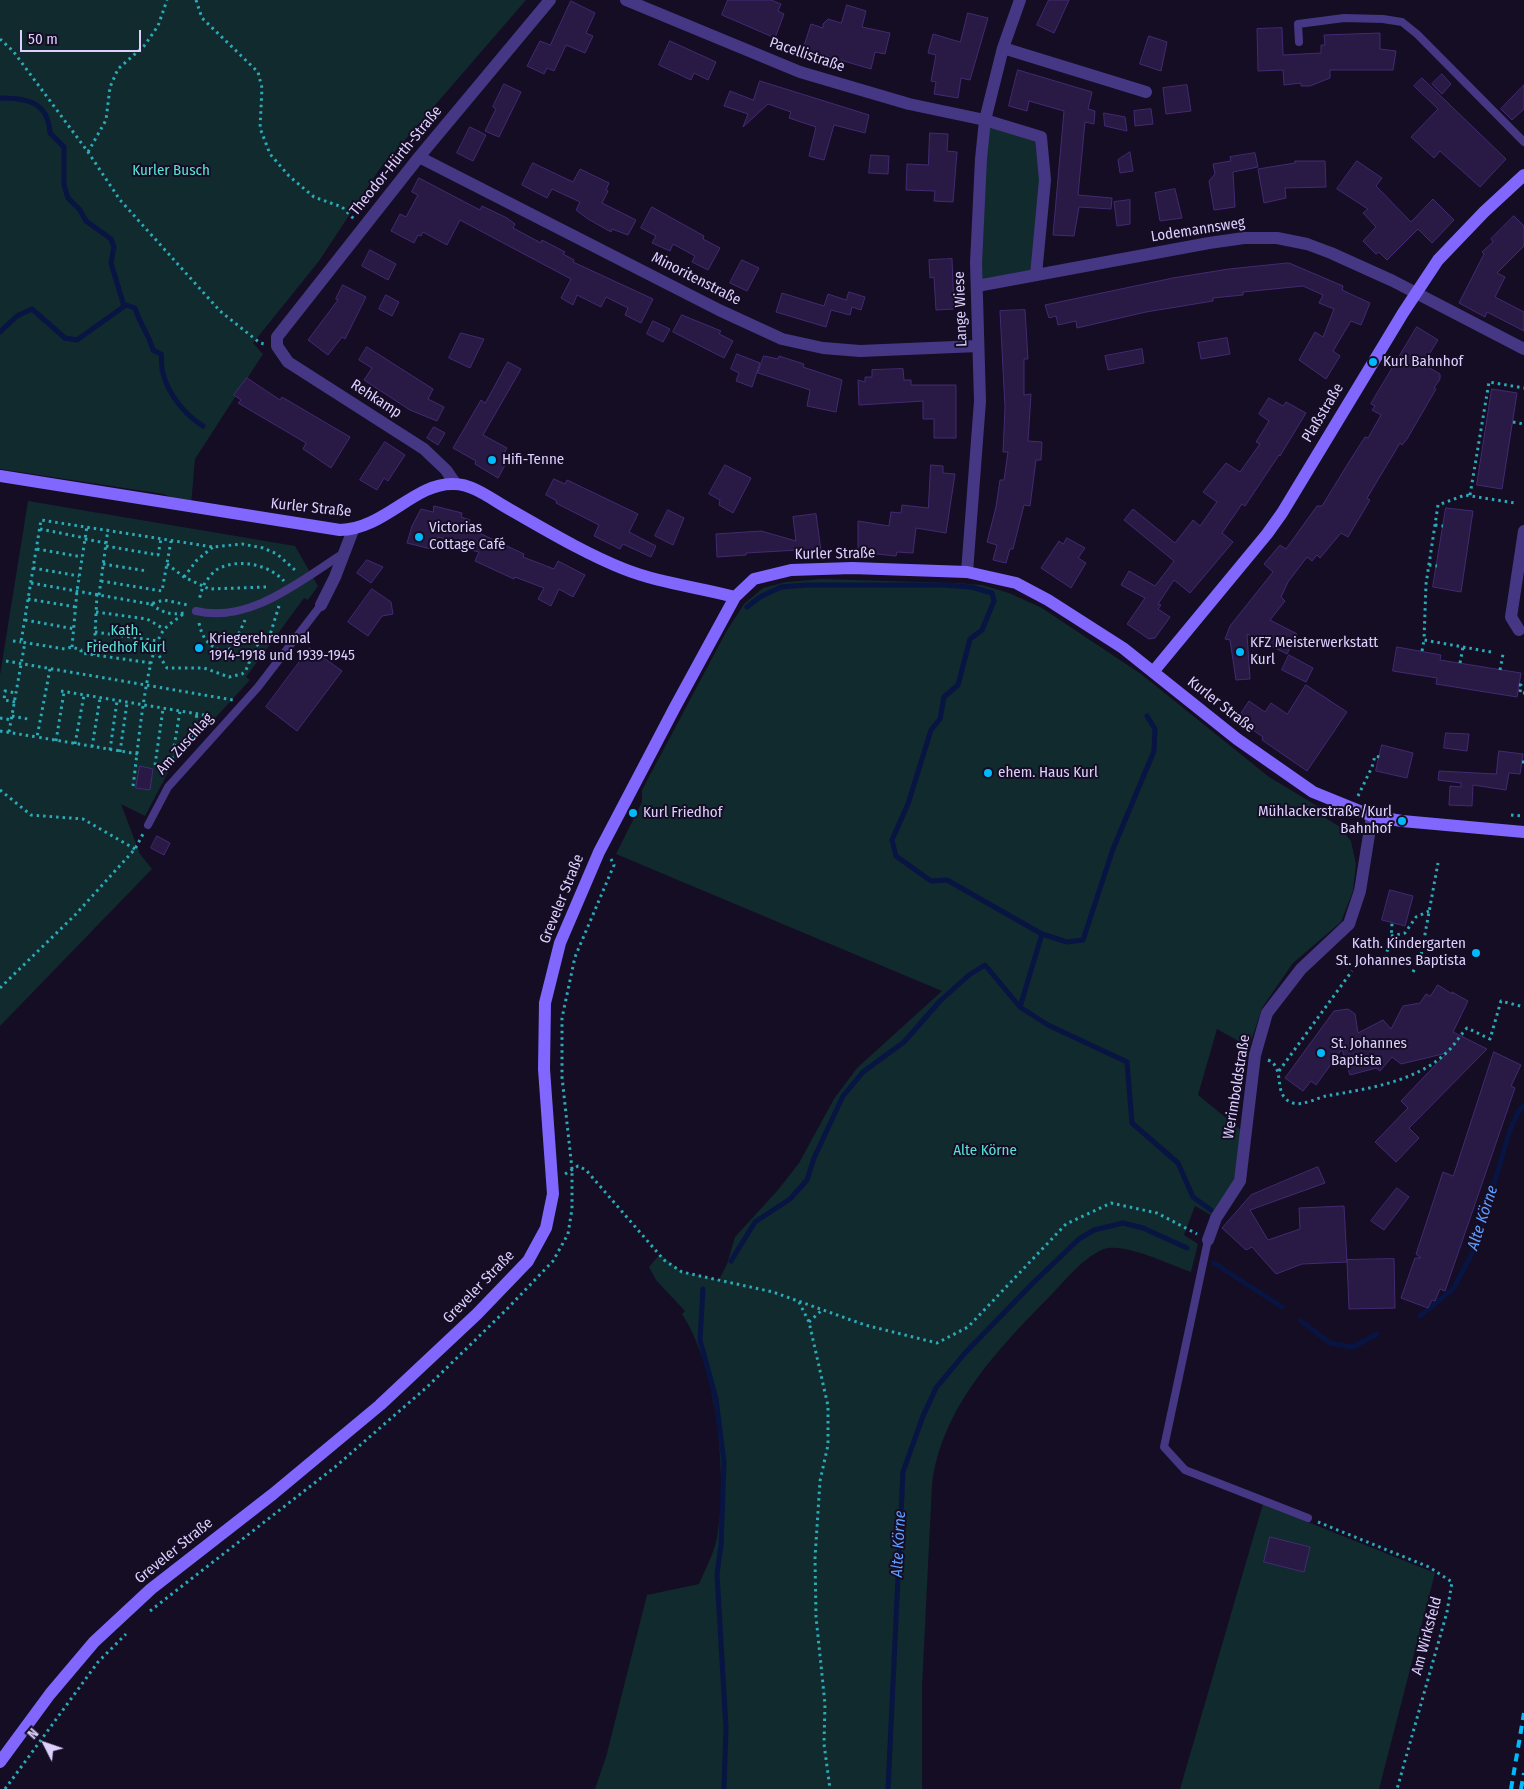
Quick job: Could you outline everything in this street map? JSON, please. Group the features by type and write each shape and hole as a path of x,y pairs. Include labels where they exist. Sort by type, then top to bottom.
{"street":[{"name":"Theodor-Hürth-Straße","path":"277,346 277,337 282,328 550,0"},
{"name":"Pacellistraße","path":"626,0 800,72 909,104 985,120"},
{"name":"Lange Wiese","path":"967,572 980,401 977,210 985,120 1003,48 1020,0"},
{"path":"1003,48 1146,92"},
{"path":"985,120 1041,136 1045,180 1036,275"},
{"name":"Minoritenstraße","path":"419,158 711,306 782,339 823,348 860,352 978,346"},
{"name":"Plaßstraße","path":"1154,672 1277,520 1415,293 1438,260 1484,212 1524,175"},
{"name":"Lodemannsweg","path":"977,286 1235,239 1277,238 1332,253 1524,349"},
{"name":"Rehkamp","path":"277,346 288,362 424,449 446,470 454,484"},
{"name":"Kurler Straße","path":"0,476 287,523 353,530 382,518 429,488 454,484 480,493 566,541 625,569 735,596 754,579 791,570 852,568 967,572 1016,583 1048,600 1123,648 1237,739 1313,792 1372,816 1402,821 1524,832"},
{"name":"Am Zuschlag","path":"321,605 335,577 353,530"},
{"path":"1519,630 1511,617 1524,531"},
{"name":"Greveler Straße","path":"0,1762 50,1694 94,1642 151,1590 273,1494 380,1405 477,1314 528,1261 546,1228 554,1184 544,1070 545,1003 560,943 599,852 735,596"},
{"name":"Werimboldstraße","path":"1208,1240 1216,1218 1240,1181 1255,1055 1267,1014 1301,969 1349,924 1360,891 1372,816"}],"lane":[{"path":"1300,42 1298,24 1344,18 1402,22 1417,34 1524,142"},
{"path":"196,611 211,614 248,609 278,594 344,553"},
{"name":"Am Zuschlag","path":"148,825 168,787 242,705 321,605"},
{"path":"1208,1240 1164,1447 1185,1470 1308,1518"}],"path":[{"path":"88,152 106,120 110,88 118,69 149,40 158,26 167,0"},
{"path":"196,0 202,18 258,72 262,88 260,128 270,154 289,176 314,196 342,208 364,227"},
{"path":"0,39 13,51 88,152 120,200 220,312 260,343 277,346"},
{"path":"1470,495 1489,382 1524,388"},
{"path":"1513,422 1524,424"},
{"path":"1422,651 1426,584 1438,504 1465,495 1515,502"},
{"path":"9,732 21,664 25,620 41,520 213,547 242,544 263,548 284,560 302,579"},
{"path":"1435,525 1443,526"},
{"path":"72,647 77,591 87,526"},
{"path":"40,529 158,555 161,539"},
{"path":"94,655 98,594 108,529"},
{"path":"101,581 162,591 171,541"},
{"path":"184,577 197,560 213,547"},
{"path":"37,549 82,557"},
{"path":"103,564 146,571"},
{"path":"154,652 158,654 167,668 204,668 229,677 242,674 246,670 252,653 270,635 274,628 279,605 278,594 268,587 209,589 184,577 167,564"},
{"path":"248,609 233,647 224,652 214,649 202,635 196,611 203,586 212,573 222,567 241,564 260,566 276,572 289,587"},
{"path":"1429,565 1437,566"},
{"path":"34,568 79,576"},
{"path":"31,583 150,604 173,601 188,605 196,611"},
{"path":"28,600 76,607"},
{"path":"150,604 161,612 171,615 196,611"},
{"path":"96,612 147,619 164,629"},
{"path":"133,786 154,652 164,629 184,614"},
{"path":"25,620 75,629"},
{"path":"95,632 158,641"},
{"path":"1424,640 1491,652"},
{"path":"13,641 66,649 72,647 81,650 81,652 94,655 151,663"},
{"path":"1460,663 1463,647"},
{"path":"1500,670 1503,654"},
{"path":"6,661 233,700 242,705"},
{"path":"37,738 50,670"},
{"path":"1519,684 1521,685 1520,693 1524,693"},
{"path":"15,702 4,700 5,691 16,693"},
{"path":"56,741 63,692 210,716"},
{"path":"75,744 84,695"},
{"path":"92,747 100,698"},
{"path":"110,750 117,701"},
{"path":"120,752 127,702"},
{"path":"155,765 164,709"},
{"path":"172,759 180,711"},
{"path":"193,737 197,714"},
{"path":"0,718 28,718"},
{"path":"0,731 138,754"},
{"path":"1358,797 1375,756 1380,757"},
{"path":"0,790 31,815 83,819 135,850"},
{"path":"0,988 75,915 135,850 148,825"},
{"path":"142,1617 334,1467 427,1386 506,1310 553,1261 568,1234 572,1209 572,1169 562,1077 562,1018 575,957 614,865 609,856 599,852"},
{"path":"1413,972 1420,956 1438,863"},
{"path":"1391,936 1405,934 1416,917 1429,911"},
{"path":"1383,964 1391,936 1392,923"},
{"path":"1279,1071 1352,971"},
{"path":"1268,1060 1275,1063 1279,1071 1281,1093 1293,1103 1307,1102 1382,1085 1432,1064 1447,1052 1467,1028 1490,1039 1501,1001 1524,1007"},
{"path":"554,1184 578,1166 586,1170 664,1260 682,1272 772,1292 865,1324 937,1343 968,1327 1066,1224 1111,1203 1157,1213 1208,1240"},
{"path":"799,1301 809,1322 828,1406 828,1445 820,1481 815,1558 816,1617 826,1704 824,1744 830,1789"},
{"path":"809,1322 823,1310"},
{"name":"Am Wirksfeld","path":"1308,1518 1430,1567 1452,1582 1447,1612 1397,1789"},
{"path":"4,1789 98,1662 130,1630"}],"green space":[{"name":"Kurler Busch","path":"0,0 526,0 379,170 319,261 253,343 263,354 195,459 191,505 163,494 0,469"},
{"path":"985,121 1041,137 1036,275 977,286"},
{"name":"Kath. Friedhof Kurl","path":"28,501 295,546 318,586 308,600 304,598 246,677 250,680 172,765 145,816 121,804 140,854 152,869 0,1026 0,675"},
{"path":"821,579 982,585 1009,593 1042,608 1141,674 1269,777 1324,810 1321,815 1340,827 1351,841 1356,864 1353,891 1341,922 1293,963 1262,1008 1249,1047 1217,1029 1198,1095 1246,1134 1240,1181 1216,1218 1195,1206 1184,1235 1198,1244 1191,1272 1135,1251 1113,1248 1104,1249 1096,1253 1075,1270 992,1359 960,1405 947,1430 938,1457 932,1485 922,1687 922,1789 595,1789 606,1757 647,1595 699,1584 716,1544 720,1512 720,1453 717,1422 704,1362 694,1336 682,1314 685,1311 656,1280 649,1267 660,1254 682,1272 719,1280 727,1264 735,1237 778,1190 799,1163 834,1099 857,1068 942,991 616,854 642,802 642,790 726,632 744,604 763,588 786,582"},
{"path":"1263,1504 1435,1573 1379,1789 1180,1789"}],"building":[{"path":"728,0 771,0 781,4 778,11 784,14 775,38 722,15"},
{"path":"1049,0 1069,0 1054,33 1037,25"},
{"path":"571,1 595,13 586,33 593,36 585,53 566,45 554,71 547,68 544,74 527,66 540,41 550,45"},
{"path":"847,5 866,11 862,27 890,33 885,54 875,52 871,69 803,49 811,24 823,28 823,24 828,19 841,23"},
{"path":"968,13 988,18 970,80 961,78 958,98 934,94 936,82 931,81 936,55 928,53 933,34 960,42"},
{"path":"1282,28 1283,55 1321,53 1321,45 1325,45 1324,35 1380,33 1380,49 1396,51 1393,70 1330,70 1330,78 1310,86 1301,86 1301,83 1284,85 1283,70 1258,71 1257,29"},
{"path":"1149,36 1167,42 1161,71 1140,64"},
{"path":"670,41 716,62 708,80 694,73 691,80 659,65"},
{"path":"1018,70 1092,92 1088,109 1095,111 1094,124 1085,122 1078,195 1112,198 1111,209 1079,207 1074,236 1053,235 1064,111 1029,101 1027,111 1009,106"},
{"path":"1442,74 1451,84 1442,94 1432,84"},
{"path":"1422,78 1506,159 1480,187 1440,151 1434,158 1411,137 1438,109 1414,86"},
{"path":"760,81 869,115 865,133 834,125 824,160 809,156 816,127 789,118 791,112 768,104 743,127 748,114 724,106 730,91 753,100"},
{"path":"504,84 521,92 499,137 485,131 496,109 493,107"},
{"path":"1187,85 1191,111 1166,114 1163,88"},
{"path":"1524,85 1524,109 1512,120 1501,109"},
{"path":"1151,109 1153,124 1135,126 1134,111"},
{"path":"1104,113 1125,117 1127,131 1105,126"},
{"path":"470,127 486,135 473,161 457,153"},
{"path":"930,133 948,134 947,151 957,152 953,202 934,201 935,191 906,190 907,164 928,165"},
{"path":"1130,152 1133,171 1120,173 1118,160"},
{"path":"1255,153 1258,167 1233,172 1235,207 1214,210 1209,181 1215,174 1213,164 1231,161 1230,157"},
{"path":"871,155 889,156 888,174 869,173"},
{"path":"1295,161 1325,161 1326,187 1285,188 1286,198 1264,203 1258,169 1295,163"},
{"path":"1357,161 1382,178 1376,186 1411,222 1433,199 1454,220 1432,243 1418,229 1387,260 1379,252 1376,254 1363,241 1376,227 1363,213 1368,209 1337,189"},
{"path":"533,163 573,182 580,169 609,183 606,190 608,191 602,203 636,220 628,235 612,229 611,232 588,219 576,210 580,202 552,189 547,198 522,185"},
{"path":"419,178 480,210 482,206 507,218 515,224 513,228 541,243 542,240 565,252 563,254 574,260 573,262 653,299 641,323 625,315 628,308 606,297 601,307 577,295 573,305 561,298 571,279 460,220 447,245 423,232 421,236 418,235 414,243 391,231 400,214 406,217 418,195 412,192"},
{"path":"1175,189 1182,218 1160,221 1155,193"},
{"path":"1130,200 1130,224 1117,226 1114,202"},
{"path":"652,207 704,236 703,239 720,248 708,270 692,262 695,256 673,244 670,251 652,243 656,236 641,228"},
{"path":"1514,216 1524,226 1524,246 1497,273 1505,277 1495,297 1524,312 1524,331 1487,312 1485,317 1459,303 1484,254 1482,252 1493,242 1491,239"},
{"path":"370,250 396,264 388,280 362,266"},
{"path":"952,259 954,309 936,310 934,277 930,278 929,260"},
{"path":"742,260 759,268 747,291 730,283"},
{"path":"1289,263 1343,286 1342,290 1370,303 1361,325 1351,321 1333,351 1340,356 1326,379 1299,360 1315,332 1323,337 1334,309 1319,303 1323,295 1303,286 1243,292 1243,295 1213,298 1213,301 1146,312 1077,328 1076,321 1058,325 1056,316 1049,318 1045,305 1173,278 1229,269"},
{"path":"343,285 366,297 345,339 342,337 328,355 308,340 338,300 336,299"},
{"path":"849,292 865,297 861,310 852,307 850,315 831,310 826,327 776,312 782,293 824,306 828,294 846,300"},
{"path":"386,295 399,302 392,316 379,309"},
{"path":"1025,310 1028,359 1024,359 1024,395 1031,394 1028,441 1042,442 1041,460 1036,460 1030,506 1024,505 1013,549 1010,549 1006,563 993,560 997,545 987,542 996,507 1000,480 1004,480 1008,452 1003,452 1005,407 1000,311"},
{"path":"682,315 721,331 719,334 733,341 724,358 673,332"},
{"path":"653,321 670,329 663,342 647,334"},
{"path":"1417,327 1438,340 1423,364 1440,374 1440,379 1434,388 1436,389 1407,439 1402,445 1400,443 1367,498 1370,500 1348,537 1341,533 1320,558 1317,555 1312,561 1307,557 1288,582 1281,597 1285,601 1270,620 1297,634 1287,654 1247,634 1250,679 1236,680 1230,640 1225,639 1230,626 1273,572 1264,564 1280,545 1286,549 1317,506 1322,506 1365,437 1368,438 1381,415 1372,410 1375,406 1371,404"},
{"path":"461,333 484,339 470,368 449,358"},
{"path":"1227,338 1230,354 1201,359 1198,343"},
{"path":"367,347 433,389 428,399 444,407 437,421 410,410 364,380 372,368 359,360"},
{"path":"1142,349 1144,363 1108,370 1105,356"},
{"path":"737,354 760,363 752,387 736,381 739,373 731,369"},
{"path":"764,356 778,359 779,356 804,364 803,367 842,380 836,412 807,406 810,390 758,373"},
{"path":"508,362 521,369 483,435 507,448 504,453 510,456 498,478 475,464 476,461 453,448 481,400 485,403"},
{"path":"903,369 904,380 911,380 911,385 956,385 956,438 934,438 934,419 923,419 923,401 859,405 858,380 865,382 865,377 872,377 872,370"},
{"path":"247,378 280,400 282,397 350,437 331,468 303,449 306,443 238,403 241,400 234,395"},
{"path":"1492,389 1517,393 1502,489 1477,485"},
{"path":"1269,398 1283,406 1286,402 1306,413 1280,456 1245,506 1242,504 1222,533 1233,542 1190,593 1174,580 1158,604 1161,605 1158,609 1170,617 1155,638 1149,639 1127,624 1145,598 1121,585 1129,571 1155,586 1174,561 1124,520 1133,509 1175,543 1193,520 1200,526 1217,502 1203,492 1226,463 1240,472 1260,444 1256,442 1269,421 1259,414"},
{"path":"434,427 445,433 438,445 427,438"},
{"path":"385,442 405,455 388,481 384,478 377,490 360,480"},
{"path":"725,465 751,478 733,513 719,505 720,500 709,494"},
{"path":"931,465 943,466 943,473 955,474 946,533 916,528 913,553 897,552 896,556 858,552 858,521 889,526 891,512 901,513 902,505 928,508"},
{"path":"554,479 565,484 567,480 638,514 629,532 656,546 651,557 623,544 620,549 594,536 599,525 556,503 557,501 546,495"},
{"path":"434,506 462,513 461,517 470,520 468,526 478,529 477,532 524,554 523,557 554,569 558,561 585,575 573,597 559,589 551,606 538,599 544,588 515,577 514,579 475,561 479,552 462,548 463,543 438,537 435,550 407,543 412,526 421,509 433,512"},
{"path":"1446,508 1473,511 1461,592 1433,587"},
{"path":"668,510 684,518 673,545 655,536"},
{"path":"816,514 821,551 798,554 798,550 746,553 746,555 717,557 716,534 761,531 796,541 793,517"},
{"path":"1067,538 1085,548 1078,558 1086,563 1071,588 1041,568 1059,541 1063,544"},
{"path":"367,560 383,567 371,583 357,573"},
{"path":"372,589 391,602 393,614 382,616 368,636 348,622"},
{"path":"1397,647 1441,655 1440,660 1521,673 1517,697 1436,684 1437,678 1393,671"},
{"path":"310,648 342,671 297,731 266,707"},
{"path":"1289,655 1313,668 1306,682 1282,670"},
{"path":"1306,685 1347,712 1307,771 1262,740 1263,737 1237,719 1249,701 1265,712 1271,703 1287,714"},
{"path":"1446,733 1469,734 1467,751 1444,748"},
{"path":"1382,745 1413,753 1407,778 1376,771"},
{"path":"1499,751 1523,754 1520,774 1509,773 1506,790 1473,785 1472,806 1449,805 1450,786 1461,787 1461,783 1438,780 1439,771 1496,774"},
{"path":"140,766 153,769 150,790 136,788"},
{"path":"157,836 170,843 164,855 151,848"},
{"path":"1390,890 1413,896 1405,926 1382,920"},
{"path":"1438,985 1468,1001 1453,1032 1487,1049 1409,1128 1419,1138 1396,1162 1375,1142 1408,1108 1401,1101 1447,1053 1401,1064 1392,1057 1380,1071 1376,1068 1350,1075 1342,1049 1316,1085 1311,1081 1303,1091 1285,1078 1334,1011 1348,1009 1355,1014 1358,1033 1383,1020 1391,1029 1403,1006 1420,1003 1426,994 1430,996"},
{"path":"1494,1052 1521,1065 1511,1086 1515,1088 1445,1291 1440,1289 1435,1301 1432,1300 1428,1308 1401,1298 1415,1258 1421,1258 1416,1254 1443,1172 1453,1176"},
{"path":"1318,1167 1325,1183 1250,1210 1268,1240 1300,1229 1299,1208 1344,1206 1347,1262 1302,1264 1276,1274 1252,1247 1246,1250 1222,1228 1251,1195"},
{"path":"1397,1188 1409,1197 1384,1230 1371,1221"},
{"path":"1394,1259 1395,1308 1349,1309 1347,1260"},
{"path":"1270,1537 1310,1547 1304,1572 1264,1562"}],"waterway":[{"path":"0,98 28,101 41,108 45,114 50,133 64,147 64,185 68,198 80,210 86,221 111,239 114,247 111,263 124,306"},
{"path":"0,332 17,316 32,309 65,338 77,340 126,305 135,308 153,350 161,354 165,381 173,396 184,410 203,426"},
{"path":"747,607 760,597 781,587 806,585 944,585 971,587 992,593 994,601 982,630 970,639 958,685 944,697 940,719 931,730 908,804 892,840 896,856 931,881 947,880 1042,934 1067,942 1083,940 1113,849 1154,751 1155,729 1147,716"},
{"path":"1020,1007 1042,934"},
{"path":"731,1261 755,1222 790,1199 807,1180 814,1158 843,1096 863,1072 904,1042 940,1001 969,975 985,965 1020,1007 1048,1025 1127,1062 1132,1123 1178,1163 1193,1197 1211,1210"},
{"name":"Alte Körne","path":"1420,1316 1453,1289 1475,1248 1509,1133 1518,1112 1524,1105"},
{"name":"Alte Körne","path":"888,1789 903,1472 923,1416 936,1388 965,1353 1033,1283 1079,1239 1094,1230 1123,1223 1143,1228 1187,1248"},
{"name":"Alte Körne","path":"1214,1263 1282,1307"},
{"path":"703,1289 700,1340 716,1399 724,1462 721,1545 717,1574 726,1728 724,1789"},
{"name":"Alte Körne","path":"1301,1321 1330,1343 1353,1347 1377,1334"}],"railway":[{"path":"1511,1789 1524,1713"},
{"path":"1521,1789 1524,1773"}],"place":[{"name":"Kurl Bahnhof","path":"1373,362"},
{"name":"Hifi-Tenne","path":"492,460"},
{"name":"Victorias Cottage Café","path":"419,537"},
{"name":"Kriegerehrenmal 1914-1918 und 1939-1945","path":"199,648"},
{"name":"KFZ Meisterwerkstatt Kurl","path":"1240,652"},
{"name":"ehem. Haus Kurl","path":"988,773"},
{"name":"Kurl Friedhof","path":"633,813"},
{"name":"Mühlackerstraße/Kurl Bahnhof","path":"1402,821"},
{"name":"Kath. Kindergarten St. Johannes Baptista","path":"1476,953"},
{"name":"St. Johannes Baptista","path":"1321,1053"}]}
